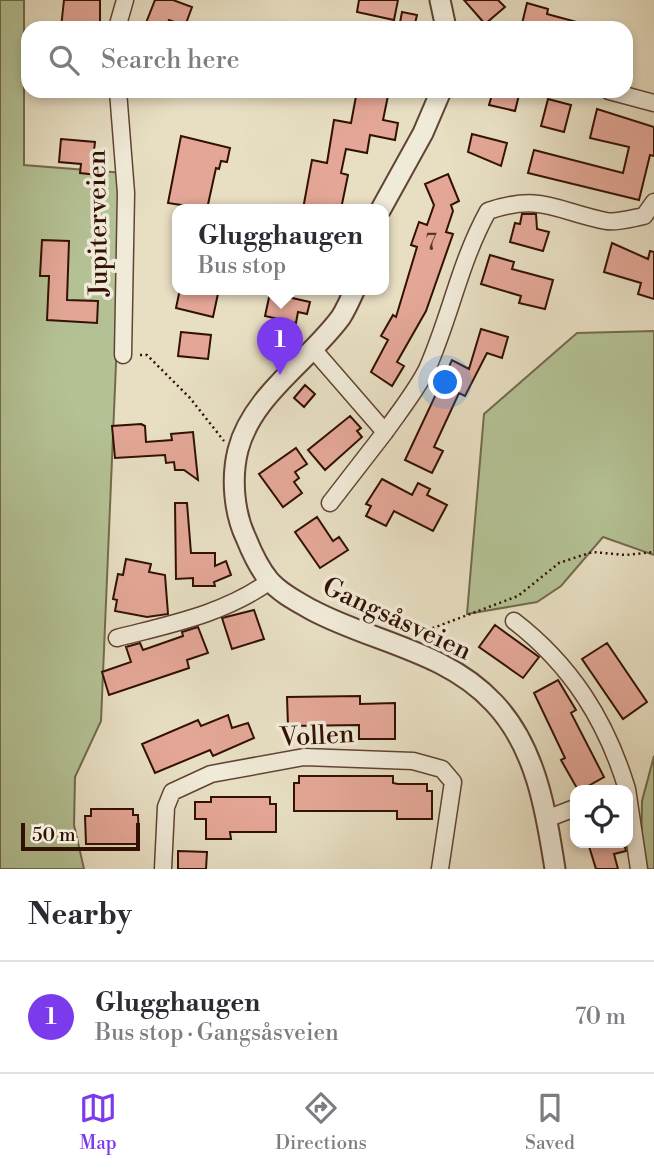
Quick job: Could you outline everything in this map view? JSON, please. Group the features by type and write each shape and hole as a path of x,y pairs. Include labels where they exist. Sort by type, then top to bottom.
{"street":[{"path":"119,21 125,0"},
{"path":"440,0 444,21"},
{"path":"633,97 654,103"},
{"name":"Jupiterveien","path":"119,98 126,193 122,355"},
{"path":"384,204 423,133 438,98"},
{"path":"330,503 385,432 426,372 442,332 468,247 488,211 515,202 549,204 609,221 644,216 654,202"},
{"name":"Gangsåsveien","path":"352,295 341,317 272,392 252,421 238,450 234,490 241,527 257,562 270,581 295,600 340,625 420,654 477,686 507,717 529,759 546,819 555,869"},
{"path":"313,348 385,432"},
{"path":"117,638 204,615 243,600 270,581"},
{"path":"514,621 556,657 573,679 611,744 624,785"},
{"name":"Vollen","path":"163,869 166,807 172,792 211,774 304,757 413,761 442,769 453,782 440,869"},
{"path":"546,819 570,810"},
{"path":"633,833 639,869"}],"path":[{"path":"122,355 147,355 190,398 237,461"},
{"path":"420,654 433,628 519,596 559,563 593,552 626,555 654,552"}],"green space":[{"path":"0,0 24,0 24,21 21,21 21,98 24,98 24,165 124,173 101,721 75,777 74,825 84,869 0,869"},
{"path":"654,331 654,555 603,537 561,586 537,602 467,614 484,414 577,333"},
{"path":"654,756 654,869 641,869 642,801"}],"building":[{"path":"64,0 100,0 100,21 62,21"},
{"path":"155,0 173,0 192,7 187,21 147,21"},
{"path":"359,0 398,0 394,20 357,12"},
{"path":"464,0 498,0 505,7 489,21 482,21"},
{"path":"527,3 548,9 547,14 573,21 523,21"},
{"path":"402,12 417,15 416,21 400,21"},
{"path":"356,98 388,98 383,120 398,123 395,140 370,135 367,153 346,149 341,173 348,175 342,204 304,204 312,160 327,163 334,120 351,123"},
{"path":"491,98 518,98 515,111 489,105"},
{"path":"548,99 571,105 564,132 541,126"},
{"path":"597,109 654,127 654,156 650,155 639,200 528,173 534,150 623,173 629,147 590,138"},
{"path":"472,134 507,143 501,166 468,152"},
{"path":"181,136 230,148 227,162 221,161 219,169 216,168 208,204 168,203"},
{"path":"61,139 95,142 94,151 100,152 98,175 80,173 81,164 59,162"},
{"path":"448,174 459,201 451,205 453,211 446,232 453,234 426,311 397,362 404,366 392,386 371,372 388,340 381,336 393,315 396,317 417,247 411,245 419,222 427,225 434,205 425,184"},
{"path":"522,214 536,214 537,229 549,232 543,251 510,242 515,223 520,224"},
{"path":"42,240 69,241 67,300 98,301 97,323 47,320 49,276 40,276"},
{"path":"612,243 648,259 650,251 654,252 654,299 638,294 641,283 604,272"},
{"path":"490,255 514,262 512,269 553,280 545,309 519,303 521,296 481,284"},
{"path":"179,295 218,295 213,317 176,308"},
{"path":"270,295 310,302 307,314 298,312 296,323 265,316"},
{"path":"481,329 508,337 502,358 487,353 465,396 459,393 434,447 443,451 432,473 405,460 452,360 469,369"},
{"path":"181,332 211,335 208,359 178,356"},
{"path":"305,385 315,394 304,407 294,398"},
{"path":"350,416 361,428 357,431 362,437 325,470 308,450"},
{"path":"112,426 145,426 146,442 172,440 171,434 193,432 198,480 184,470 175,470 174,462 166,463 165,455 115,458"},
{"path":"296,448 307,464 295,472 299,478 294,482 302,493 283,507 259,474"},
{"path":"382,479 412,495 418,483 430,489 427,495 447,505 433,531 394,511 386,526 366,516 371,506 366,504"},
{"path":"175,503 187,503 191,553 215,553 215,566 226,561 231,575 214,582 215,586 193,586 193,578 176,579"},
{"path":"317,517 333,541 339,537 348,550 320,568 295,532"},
{"path":"126,559 151,564 149,572 165,575 168,614 147,617 115,611 117,600 113,599 118,574 123,575"},
{"path":"254,610 264,639 232,649 222,618"},
{"path":"495,625 539,657 523,678 479,647"},
{"path":"198,627 208,653 187,660 189,668 109,695 102,672 131,662 126,647 140,643 143,650 183,636 182,632"},
{"path":"607,643 647,702 623,719 582,659"},
{"path":"558,680 576,710 571,713 604,777 590,785 575,785 561,760 565,758 534,693"},
{"path":"360,696 360,704 395,703 395,739 359,739 359,725 288,726 287,697"},
{"path":"228,715 232,728 248,723 254,738 213,756 210,750 155,773 142,744 198,720 201,726"},
{"path":"299,776 393,776 393,783 427,784 427,791 432,791 432,819 397,819 397,811 294,811 294,783 299,783"},
{"path":"211,797 270,797 270,804 276,804 276,832 230,832 231,839 206,839 206,819 195,819 195,802 211,802"},
{"path":"91,809 133,809 133,815 138,815 139,844 86,844 85,816 91,816"},
{"path":"590,848 625,848 626,851 614,854 618,869 596,869"},
{"path":"178,851 207,852 206,869 178,869"}],"place":[{"name":"Glugghaugen","path":"280,375"}]}
